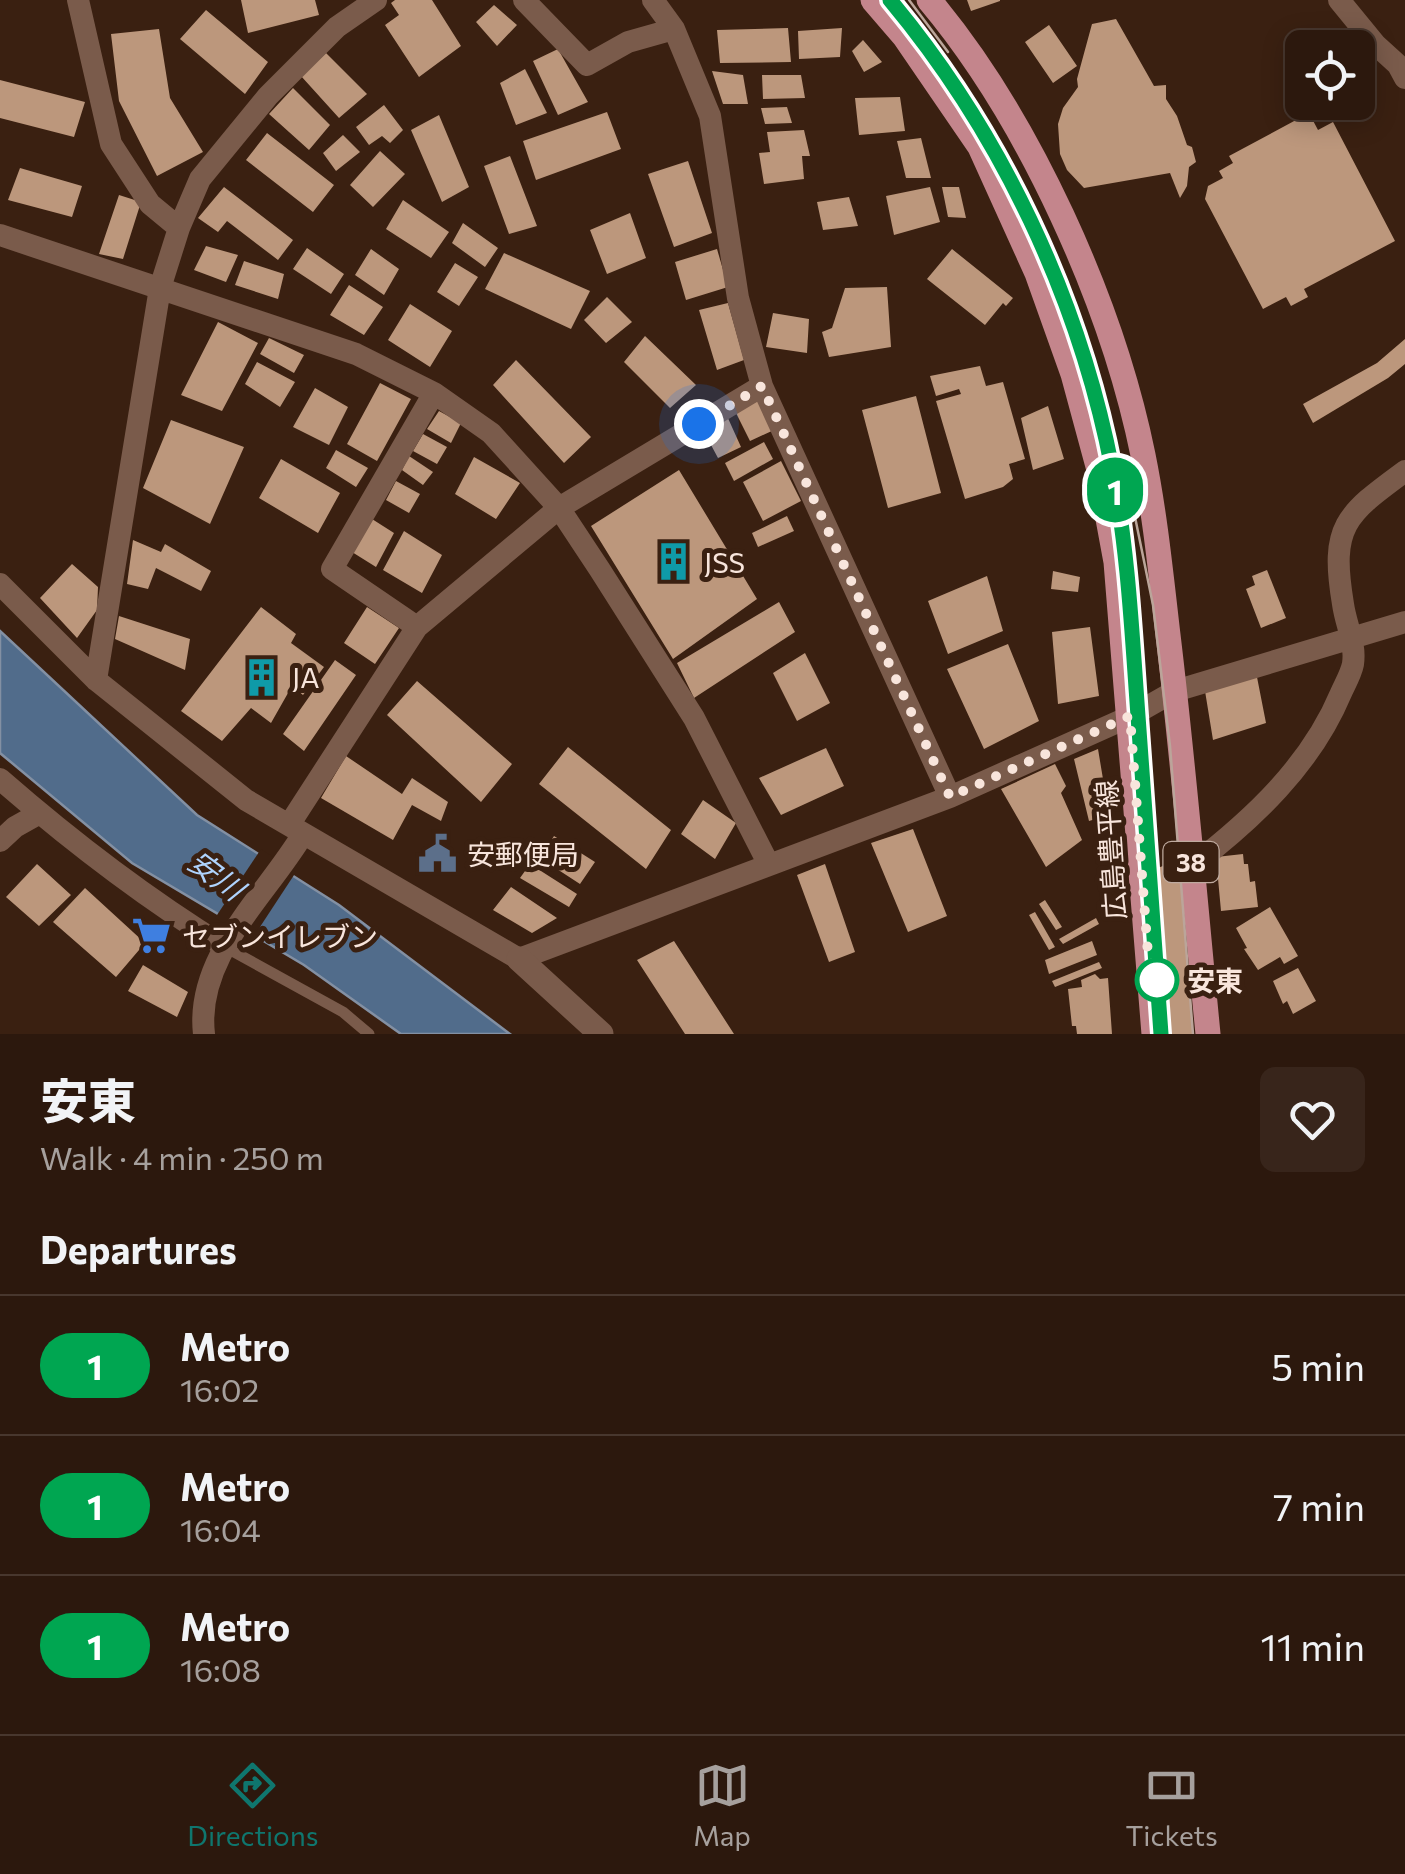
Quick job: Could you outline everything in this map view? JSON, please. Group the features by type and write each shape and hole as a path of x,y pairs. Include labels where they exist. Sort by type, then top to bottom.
{"main road":[{"name":"広島豊平線","path":"874,0 904,36 980,147 1038,273 1073,374 1099,470 1116,562 1154,1034"},
{"name":"38","path":"929,0 1016,122 1077,252 1118,358 1143,454 1175,691 1208,1034"}],"street":[{"path":"78,0 111,144 150,204 179,228"},
{"path":"96,680 160,288 179,228 200,179 268,96 337,27 376,0"},
{"path":"524,0 587,65 628,42 674,29"},
{"path":"653,0 674,29 710,116 738,298 762,386 950,797"},
{"path":"1339,0 1375,44 1398,64 1405,78"},
{"path":"0,235 356,354 434,394 490,433 559,508 694,718 768,863"},
{"path":"204,1034 201,1011 230,940 297,834 417,627 559,508 762,386"},
{"path":"417,627 332,569 434,394"},
{"path":"1192,866 1268,800 1312,750 1331,718 1352,667 1354,638 1343,607 1338,549 1347,519 1358,505 1405,471"},
{"path":"0,584 96,680 246,800 297,834 519,959 601,1034"},
{"path":"519,959 950,797 1130,716 1175,691 1405,622"},
{"path":"0,779 160,907 230,940"},
{"path":"5,829 40,813"}],"lane":[{"path":"230,940 342,1012 369,1034"}],"water":[{"name":"安川","path":"0,631 197,815 339,905 510,1034 401,1034 304,965 132,863 0,753"}],"pier":[{"path":"261,849 296,872 252,939 215,918"}],"building":[{"path":"241,0 315,0 319,15 248,33"},
{"path":"432,0 461,46 419,77 385,25 399,15 391,3"},
{"path":"967,0 1000,0 1000,1 971,11"},
{"path":"494,5 517,25 497,46 476,22"},
{"path":"206,10 268,62 245,94 180,39"},
{"path":"1116,19 1154,86 1166,85 1166,99 1187,145 1192,147 1196,162 1189,167 1187,186 1180,198 1170,173 1084,188 1067,170 1060,154 1058,124 1063,108 1078,87 1092,24"},
{"path":"1049,25 1077,66 1053,83 1025,42"},
{"path":"788,28 791,62 720,63 717,30"},
{"path":"842,28 840,57 799,59 798,31"},
{"path":"159,29 170,98 203,152 157,176 119,101 111,34"},
{"path":"863,40 882,62 864,72 852,51"},
{"path":"558,49 588,102 558,115 533,61"},
{"path":"326,53 367,94 339,118 301,76"},
{"path":"525,69 547,113 516,125 500,83"},
{"path":"712,71 743,75 748,104 723,104"},
{"path":"762,75 801,75 805,98 763,99"},
{"path":"0,80 85,102 74,137 0,118"},
{"path":"293,88 330,125 309,150 269,114"},
{"path":"900,97 905,131 859,135 855,98"},
{"path":"384,105 403,130 390,143 382,136 369,145 356,127"},
{"path":"787,107 792,123 765,124 761,108"},
{"path":"607,112 621,149 536,180 523,141"},
{"path":"439,115 469,187 442,202 411,130"},
{"path":"1296,120 1313,120 1318,130 1333,122 1395,241 1304,289 1308,297 1291,306 1286,297 1263,309 1205,199 1208,186 1223,178 1219,171 1233,163 1229,156"},
{"path":"804,130 810,156 802,156 804,179 764,184 759,153 770,152 767,132"},
{"path":"267,133 334,185 313,212 246,160"},
{"path":"343,135 360,152 336,171 323,153"},
{"path":"921,138 931,178 906,178 897,141"},
{"path":"380,151 405,174 373,207 350,185"},
{"path":"510,156 537,226 509,234 484,166"},
{"path":"688,161 712,233 674,247 648,174"},
{"path":"20,168 82,186 72,217 8,200"},
{"path":"224,187 293,240 278,260 227,221 218,232 198,218"},
{"path":"930,187 940,222 894,235 886,196"},
{"path":"942,187 959,187 966,218 948,217"},
{"path":"119,195 141,202 123,259 99,254"},
{"path":"849,197 858,226 823,230 817,202"},
{"path":"403,200 449,232 431,258 386,229"},
{"path":"630,213 646,258 607,274 590,230"},
{"path":"463,223 498,248 485,267 452,243"},
{"path":"206,246 238,255 226,282 194,270"},
{"path":"307,248 344,274 331,294 293,269"},
{"path":"371,249 399,269 384,295 355,275"},
{"path":"717,249 728,287 686,300 675,262"},
{"path":"952,249 1013,298 1006,306 1003,303 985,325 927,279"},
{"path":"504,253 590,291 571,329 485,289"},
{"path":"244,261 284,274 278,299 235,285"},
{"path":"455,263 478,277 459,306 437,292"},
{"path":"349,285 383,307 364,335 330,315"},
{"path":"887,287 891,347 829,357 822,332 832,328 845,288"},
{"path":"607,297 632,322 606,343 584,320"},
{"path":"728,303 744,360 717,370 699,310"},
{"path":"410,304 452,331 430,367 388,340"},
{"path":"773,313 809,319 807,353 766,347"},
{"path":"218,322 258,343 222,411 181,395"},
{"path":"645,336 696,385 670,408 624,362"},
{"path":"269,338 304,355 294,373 260,354"},
{"path":"1405,339 1405,364 1313,423 1303,404 1377,363"},
{"path":"516,360 591,437 564,463 493,385"},
{"path":"257,362 295,382 280,407 245,384"},
{"path":"980,366 986,386 1003,382 1025,459 1009,464 1013,479 1003,487 965,499 936,401 961,394 959,389 936,396 930,376"},
{"path":"380,383 411,399 377,461 347,444"},
{"path":"315,388 348,407 329,445 293,427"},
{"path":"916,396 941,493 888,508 862,410"},
{"path":"759,400 774,430 750,441 736,413"},
{"path":"1048,406 1064,459 1033,470 1021,418"},
{"path":"439,411 461,423 451,443 427,429"},
{"path":"727,416 741,447 718,458 703,430"},
{"path":"171,420 244,447 210,524 143,488"},
{"path":"423,434 447,447 437,464 413,451"},
{"path":"764,442 773,459 734,481 725,463"},
{"path":"336,450 368,468 356,487 326,468"},
{"path":"409,456 433,472 423,485 402,470"},
{"path":"474,457 520,483 496,519 455,494"},
{"path":"281,459 340,493 318,533 259,498"},
{"path":"781,461 801,501 763,521 743,482"},
{"name":"JSS","path":"679,470 757,599 673,659 591,526"},
{"path":"396,481 420,494 409,513 386,500"},
{"path":"787,516 794,531 758,547 752,533"},
{"path":"372,519 394,533 376,567 352,552"},
{"path":"404,531 442,555 422,593 383,570"},
{"path":"133,540 161,552 165,544 211,571 201,591 156,568 148,589 127,584"},
{"path":"72,564 98,587 97,610 77,638 40,598"},
{"path":"1267,570 1286,618 1261,628 1246,589 1255,585 1252,576"},
{"path":"1053,571 1080,577 1078,592 1051,589"},
{"path":"987,576 1003,631 948,654 928,601"},
{"path":"779,602 795,632 694,698 677,663"},
{"name":"JA","path":"261,607 296,634 291,643 324,667 303,695 292,686 271,723 251,708 222,741 181,711"},
{"path":"367,607 399,628 375,664 344,643"},
{"path":"119,616 190,639 185,670 115,639"},
{"path":"1090,627 1099,696 1058,704 1052,632"},
{"path":"1008,644 1039,721 984,749 947,669"},
{"path":"805,653 830,703 797,721 773,673"},
{"path":"335,660 356,675 304,751 283,734"},
{"path":"1256,672 1266,723 1213,740 1205,691"},
{"path":"417,681 512,764 481,802 387,715"},
{"path":"568,747 671,830 646,869 539,784"},
{"path":"826,748 844,786 781,815 759,778"},
{"path":"1098,749 1109,815 1089,821 1074,759"},
{"path":"346,756 402,794 412,778 448,802 441,821 412,805 393,840 321,798"},
{"path":"1055,764 1066,786 1061,793 1082,840 1046,867 1001,789"},
{"path":"703,800 736,823 715,859 681,834"},
{"path":"913,829 947,916 908,932 871,843"},
{"path":"554,836 595,862 580,884 540,858"},
{"path":"1243,854 1250,882 1255,881 1258,907 1221,911 1216,857"},
{"path":"37,864 71,895 39,926 6,897"},
{"path":"530,864 577,894 569,907 520,878"},
{"path":"825,864 855,952 829,962 797,875"},
{"path":"1163,866 1181,871 1193,1034 1157,1034 1152,870"},
{"path":"511,887 557,918 532,933 493,910"},
{"path":"85,888 145,943 116,977 53,922"},
{"path":"1045,900 1062,927 1056,930 1039,904"},
{"path":"1270,907 1298,956 1284,964 1280,957 1258,970 1236,928"},
{"path":"1035,912 1055,947 1049,950 1029,915"},
{"path":"1096,918 1099,924 1063,944 1059,939"},
{"path":"674,941 734,1034 685,1034 637,960"},
{"path":"1092,941 1097,955 1049,974 1045,960"},
{"path":"1099,962 1102,968 1055,987 1052,981"},
{"path":"143,965 188,992 177,1017 128,991"},
{"path":"1298,968 1316,1001 1293,1014 1287,1001 1283,1004 1273,981"},
{"path":"1095,974 1100,979 1108,978 1112,1034 1077,1034 1076,1026 1072,1026 1068,989 1082,987 1081,980"}],"tram line":[{"path":"890,0 966,105 1030,220 1079,342 1097,405 1112,468 1125,558 1161,1034"},
{"path":"909,0 948,52"},
{"path":"1126,473 1153,605 1170,746 1193,1034"}],"metro line":[{"name":"1","path":"890,0 988,137 1051,267 1088,369 1112,468 1130,610 1161,1034"}],"place":[{"name":"JSS","path":"674,562"},
{"name":"JA","path":"262,677"},
{"name":"安郵便局","path":"437,854"},
{"name":"セブンイレブン","path":"152,936"},
{"name":"安東","path":"1157,980"}],"route":[{"path":"699,424 762,386 950,797 1130,716 1148,954 1157,980"}]}
